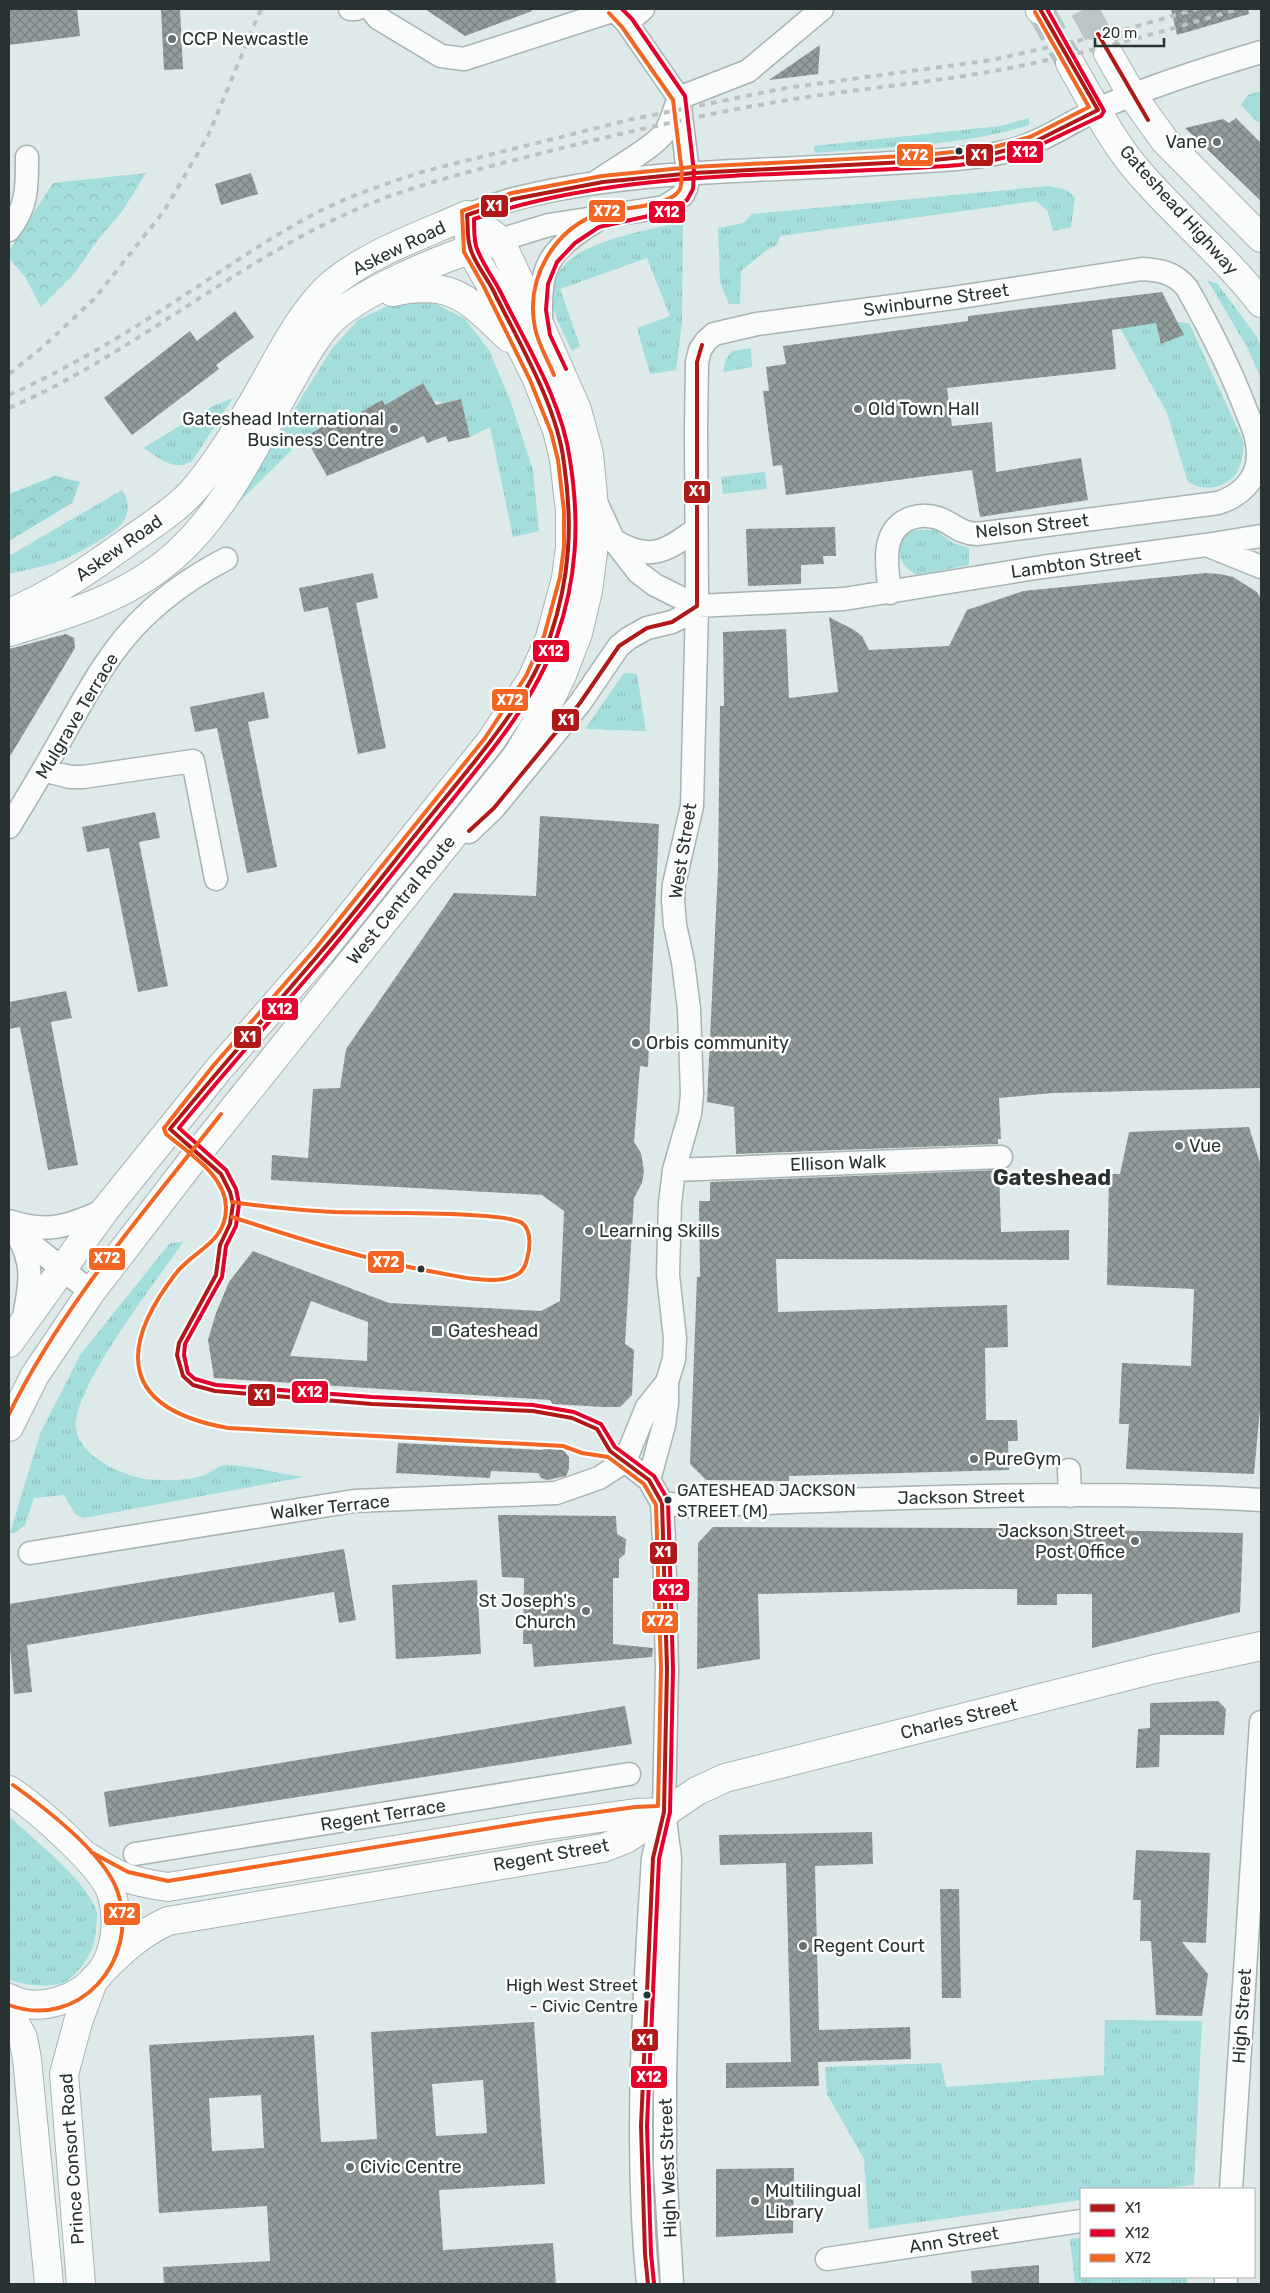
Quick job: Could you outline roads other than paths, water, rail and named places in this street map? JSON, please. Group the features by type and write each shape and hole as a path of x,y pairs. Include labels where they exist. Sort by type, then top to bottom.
{"main road":[{"name":"Gateshead Highway","path":"1108,53 1132,95 1165,141 1261,238"},
{"name":"Gateshead Highway","path":"1070,63 1113,137 1138,171 1244,281 1261,304"},
{"name":"West Central Route","path":"9,1427 35,1375 91,1292 198,1153 406,892 481,803 516,756 548,704 562,675 578,633 588,591 594,536 589,454 577,410 500,240 467,215"},
{"path":"467,215 470,249"},
{"name":"Askew Road","path":"9,613 62,588 85,573 171,511 189,495 215,463 235,433 310,308 333,283 378,255 467,215"},
{"name":"Askew Road","path":"9,632 108,599 146,578 174,557 203,526 230,488 317,337 340,312 360,300 470,249 500,240"},
{"name":"West Central Route","path":"16,1332 105,1210 218,1070 321,952 394,864 490,742 532,679 550,638 560,606 568,562 570,511 568,486 557,430 536,377 489,282 470,249"},
{"path":"360,300 423,287 441,288 458,294 474,305 522,349"},
{"name":"Charles Street","path":"664,1812 697,1791 725,1778 1155,1669 1261,1646"},
{"path":"9,1790 88,1857"},
{"name":"Regent Street","path":"88,1857 116,1876 143,1884 168,1887 542,1826 636,1813 664,1812"},
{"name":"Regent Street","path":"9,1998 36,2006 59,2001 83,1990 130,1943 151,1928 168,1921 603,1848 626,1839 664,1812"},
{"name":"Prince Consort Road","path":"81,2284 64,2074 78,2022 114,1943 116,1916 112,1894 103,1876 88,1857"},
{"name":"Prince Consort Road","path":"9,2011 23,2038 27,2059 48,2284"}],"street":[{"path":"350,9 356,9"},
{"path":"371,9 378,18 441,56 464,59 625,13 679,98 688,173 687,186 683,195 664,207 549,225 500,240"},
{"path":"594,184 661,136 668,128 679,98 748,71 822,9"},
{"name":"Askew Road","path":"467,215 512,200 594,184 688,173 787,170 965,157 1009,151 1036,141 1132,95 1261,52"},
{"path":"9,230 19,217 27,191 27,157"},
{"path":"541,328 540,290 548,264 565,242 602,218"},
{"name":"Swinburne Street","path":"702,346 714,334 757,324 953,298 1142,269 1157,270 1175,276 1188,288 1218,342 1252,424 1258,454 1257,465 1249,482"},
{"name":"West Street","path":"649,1480 664,1425 667,1382 674,1359 675,1338 668,1275 670,1203 674,1170 690,1114 692,1094 689,1009 683,962 675,925 673,898 674,884 692,806 697,606 697,362 702,346"},
{"name":"Nelson Street","path":"890,593 888,543 897,526 914,517 932,516 964,532 977,534 1218,503 1241,492 1249,482"},
{"path":"593,495 614,541 639,573 655,585 697,606 844,599 890,593"},
{"path":"1237,540 1261,521"},
{"path":"614,541 639,553 651,553 672,547 696,529"},
{"name":"Lambton Street","path":"890,593 1042,567 1261,536"},
{"path":"1206,545 1261,567"},
{"name":"Mulgrave Terrace","path":"9,828 104,665 143,617 187,583 226,559"},
{"path":"406,892 494,808 580,703 619,646 642,631 682,617 697,606"},
{"path":"43,770 58,776 83,777 193,761 216,879"},
{"name":"Ellison Walk","path":"674,1170 1001,1157"},
{"path":"11,1226 61,1228 105,1210"},
{"path":"11,1226 91,1292"},
{"path":"11,1226 27,1254 31,1273 16,1332"},
{"name":"West Street","path":"625,1461 648,1407 667,1382"},
{"path":"625,1461 649,1480 662,1503"},
{"name":"Walker Terrace","path":"30,1554 354,1501 556,1493 599,1478 625,1461"},
{"path":"1069,1470 1070,1496"},
{"name":"Jackson Street","path":"662,1503 689,1506 978,1496 1261,1500"},
{"name":"High West Street","path":"662,1503 666,1669 664,1812 670,1858 665,2079 666,2167 672,2284"},
{"name":"High Street","path":"1231,2188 1256,1904 1261,1722"},
{"name":"Regent Terrace","path":"135,1854 630,1774"},
{"name":"High West Street","path":"648,2284 645,2254 641,2126 653,1858 664,1812"},
{"name":"Ann Street","path":"827,2259 1080,2221"}],"tunnel":[{"path":"1084,9 1108,53"},
{"path":"1040,10 1070,63"}],"railway":[{"path":"9,374 44,346 95,298 164,211 208,136 261,9"},
{"path":"9,395 51,375 112,341 297,223 356,195 425,171 633,119 786,88 992,60 1116,32 1197,9"},
{"path":"9,408 59,384 106,357 293,241 342,216 393,195 481,169 649,127 782,101 953,78 1039,62 1182,26 1238,9"}],"place":[{"name":"CCP Newcastle","path":"172,39"},
{"name":"Vane","path":"1217,142"},
{"name":"Old Town Hall","path":"858,409"},
{"name":"Gateshead International Business Centre","path":"394,429"},
{"name":"Orbis community","path":"636,1043"},
{"name":"Vue","path":"1179,1146"},
{"name":"Learning Skills","path":"589,1231"},
{"name":"Gateshead","path":"437,1331"},
{"name":"PureGym","path":"974,1459"},
{"name":"GATESHEAD JACKSON STREET (M)","path":"668,1500"},
{"name":"Jackson Street Post Office","path":"1135,1541"},
{"name":"St Joseph's Church","path":"586,1611"},
{"name":"Regent Court","path":"803,1946"},
{"name":"High West Street - Civic Centre","path":"647,1995"},
{"name":"Civic Centre","path":"350,2167"},
{"name":"Multilingual Library","path":"755,2201"}],"district":[{"name":"Gateshead","path":"1052,1177"}]}
